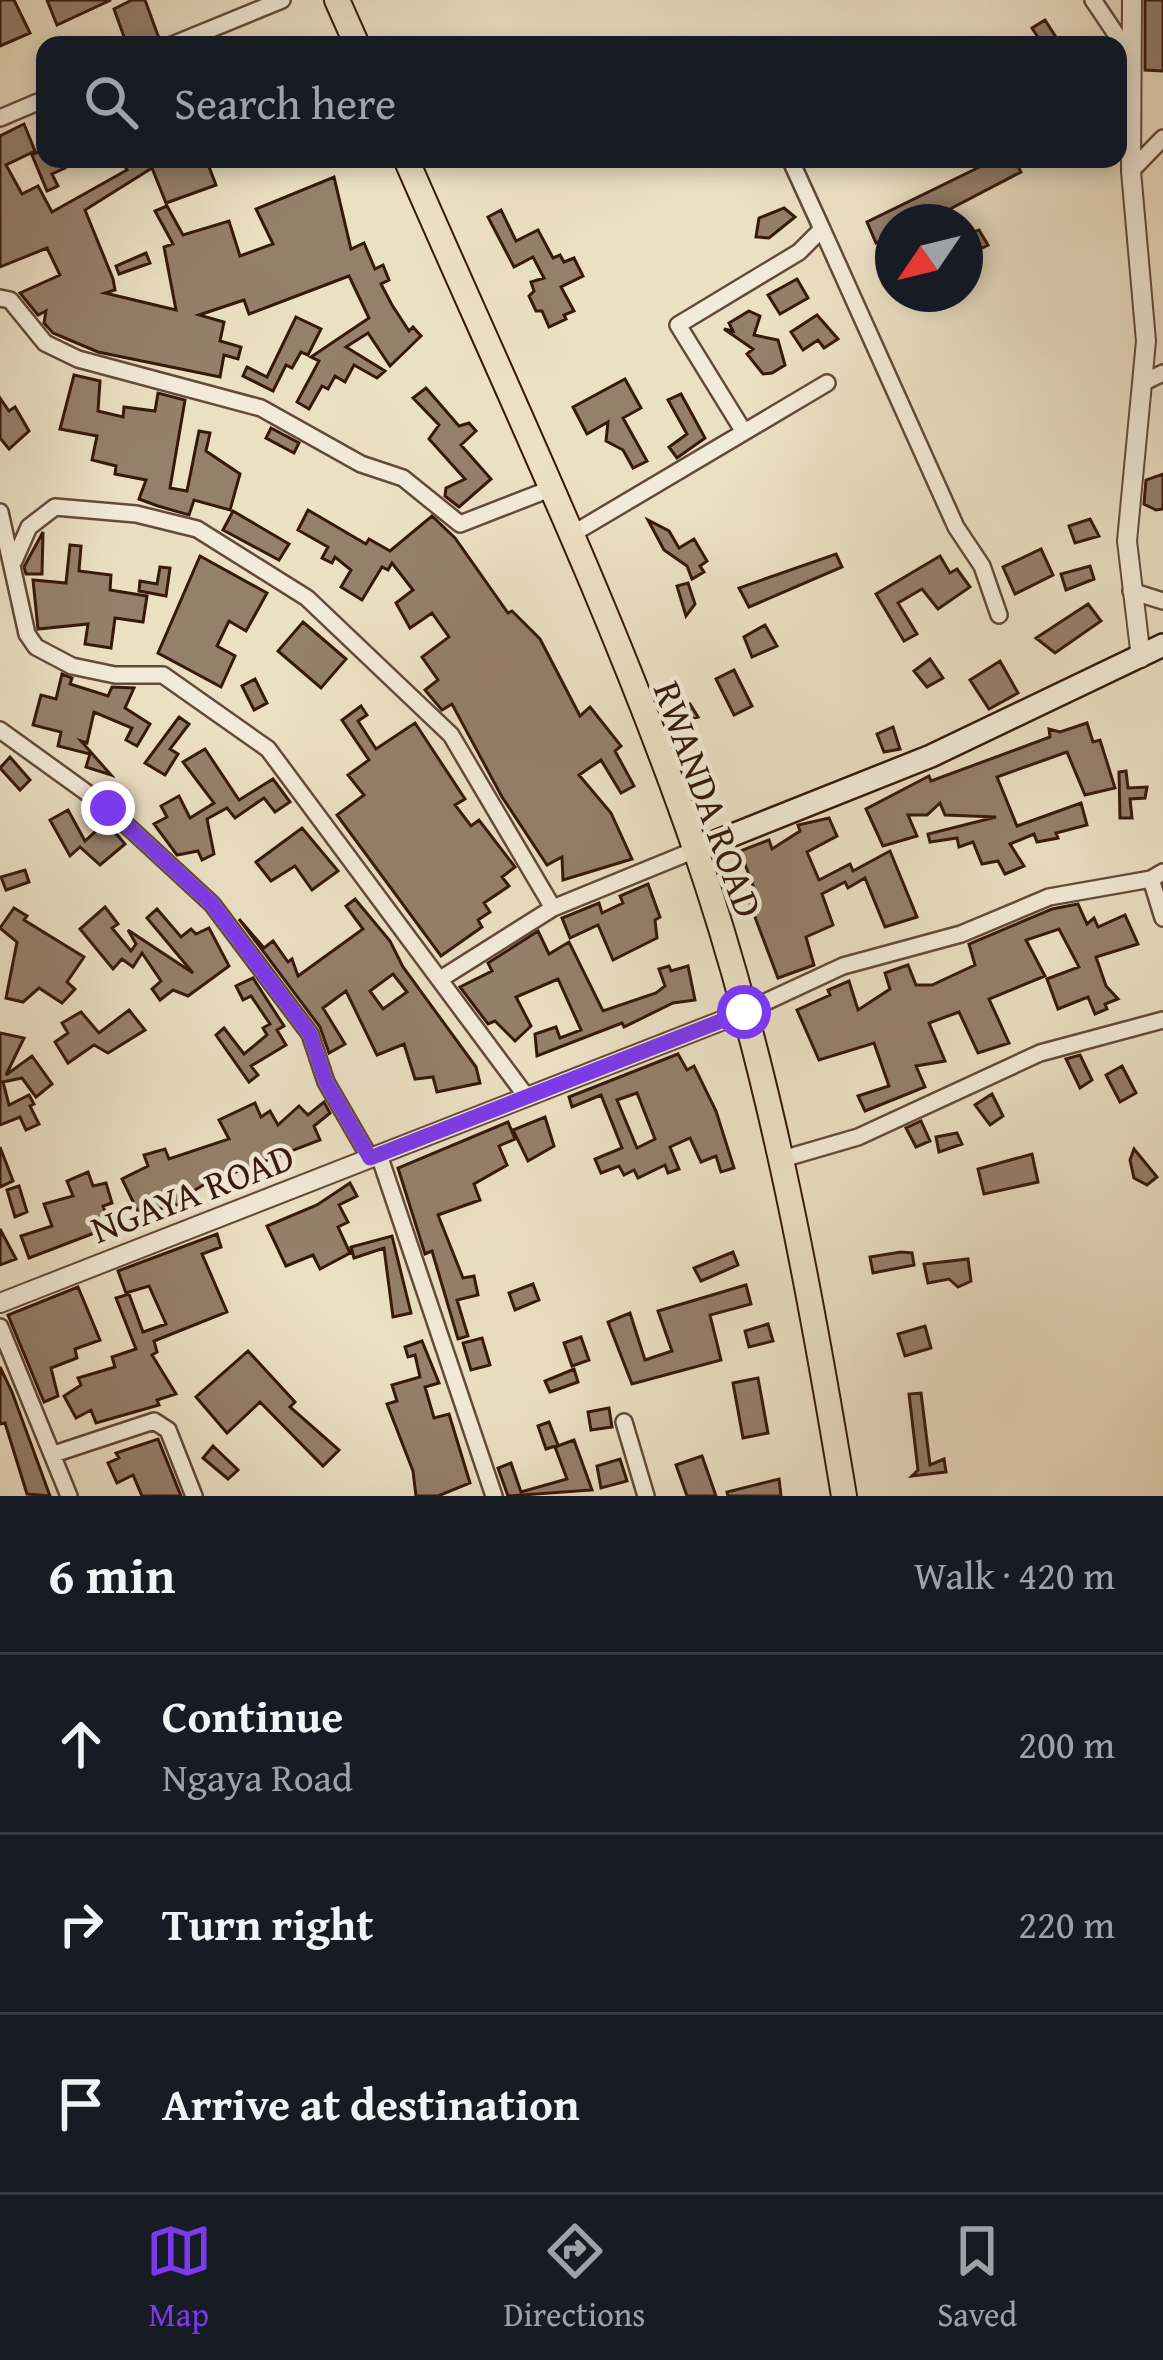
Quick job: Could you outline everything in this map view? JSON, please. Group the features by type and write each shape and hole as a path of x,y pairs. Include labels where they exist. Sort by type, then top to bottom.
{"highway":[{"path":"337,0 353,36"},
{"name":"RWANDA ROAD","path":"410,168 550,489 695,850 744,1012 779,1160 844,1496"}],"main road":[{"path":"695,850 931,755 1163,645"}],"street":[{"path":"194,36 282,0"},
{"path":"1093,0 1117,36"},
{"path":"1132,0 1128,52 1131,171 1146,341 1128,509 1131,591 1142,658"},
{"path":"0,118 36,103"},
{"path":"1131,171 1163,138"},
{"path":"794,168 956,526 982,566 999,615"},
{"path":"743,433 678,325 799,252 821,229"},
{"path":"0,298 10,300 45,343 94,363 261,407 361,464 403,478 460,524 550,489"},
{"path":"1142,383 1163,373"},
{"path":"569,536 827,383"},
{"path":"14,561 34,520 55,507 136,514 176,524 245,555 307,598 451,735 553,908"},
{"path":"0,512 28,634 36,647 72,666 115,675 163,675 230,718 299,784 526,1096"},
{"path":"1131,591 1163,601"},
{"path":"0,730 108,808 212,904 310,1034 326,1082 375,1156 494,1496"},
{"path":"442,978 553,908 695,850"},
{"path":"744,1012 843,966 961,934 1049,897 1157,876 1163,918"},
{"name":"NGAYA ROAD","path":"0,1303 744,1012"},
{"path":"779,1160 858,1137 1040,1053 1163,1021"},
{"path":"0,1327 68,1496"},
{"path":"53,1454 154,1421 168,1430 194,1496"},
{"path":"624,1422 646,1496"}],"building":[{"path":"0,0 14,0 30,33 0,46"},
{"path":"47,0 111,0 57,25"},
{"path":"132,0 145,0 158,36 124,36 114,9"},
{"path":"1145,0 1163,0 1163,71 1145,70"},
{"path":"1045,20 1055,36 1037,36 1032,28"},
{"path":"24,124 35,151 6,165 22,194 38,186 52,212 126,168 152,168 85,210 113,279 115,290 105,293 176,310 164,247 173,244 155,211 167,206 183,235 229,221 240,256 273,244 256,209 334,177 351,249 364,243 375,269 383,265 389,280 381,284 392,305 409,331 413,327 421,336 390,366 368,333 346,347 385,371 377,378 354,365 345,382 335,376 328,389 322,386 309,409 297,402 319,361 311,357 369,318 349,276 249,314 244,300 199,315 224,322 220,341 241,347 238,359 224,355 220,377 98,352 53,333 44,323 46,311 38,315 20,293 60,275 47,248 0,267 0,136"},
{"path":"37,168 65,168 52,174 58,186 47,191"},
{"path":"152,168 209,168 216,185 166,203"},
{"path":"978,168 1019,168 1021,172 960,204 904,204"},
{"path":"784,208 795,217 769,238 756,237 759,218"},
{"path":"501,210 516,241 538,230 553,258 560,255 564,262 574,258 583,276 561,287 574,311 564,315 566,319 549,327 542,311 536,311 529,296 534,291 531,282 544,278 533,257 514,267 488,217"},
{"path":"875,218 875,241 867,222"},
{"path":"146,253 150,263 119,274 116,266"},
{"path":"797,279 808,298 780,314 768,295"},
{"path":"749,311 760,316 754,335 778,340 785,365 772,373 763,374 747,354 753,349 724,329 733,331 729,323"},
{"path":"817,315 838,339 824,348 818,340 803,350 791,332"},
{"path":"296,317 321,329 308,355 301,352 292,368 286,365 273,391 243,376 247,367 267,377"},
{"path":"74,375 100,381 98,411 123,417 124,407 155,411 158,393 185,400 170,488 187,491 199,431 210,433 206,451 240,474 230,510 194,500 189,515 158,506 139,499 146,480 115,474 116,466 92,460 97,436 60,429"},
{"path":"625,379 641,408 623,418 647,461 633,468 623,450 606,441 608,422 587,434 573,407"},
{"path":"426,388 459,426 469,423 476,431 461,445 491,479 459,507 445,496 446,488 465,479 429,439 439,425 413,398"},
{"path":"681,394 705,438 677,458 669,447 687,434 668,400"},
{"path":"0,398 9,411 15,407 29,431 9,449 0,438"},
{"path":"271,428 299,443 294,453 266,438"},
{"path":"1163,474 1163,509 1156,510 1144,504 1146,480"},
{"path":"308,510 366,544 369,539 390,551 432,516 455,538 508,613 512,611 540,639 580,716 590,707 621,746 615,751 634,786 621,793 601,760 579,775 611,813 632,859 563,880 562,857 547,865 502,797 452,704 442,710 425,690 438,680 422,657 449,637 432,613 410,628 396,603 413,590 392,563 388,570 382,567 362,600 341,587 351,570 335,557 332,563 322,558 328,547 298,530"},
{"path":"233,511 289,544 279,560 223,530"},
{"path":"1090,519 1099,536 1075,543 1069,526"},
{"path":"648,520 669,531 679,548 694,539 707,561 700,566 704,572 692,579 687,566 664,550"},
{"path":"43,532 42,574 26,574 24,567"},
{"path":"70,545 81,546 79,571 111,575 110,590 147,596 143,622 115,618 111,648 85,644 88,624 38,629 33,580 66,583"},
{"path":"1041,549 1053,575 1015,594 1003,567"},
{"path":"836,554 842,567 749,607 739,588"},
{"path":"200,556 267,593 246,631 229,621 217,646 235,656 221,687 158,653"},
{"path":"940,556 950,573 957,569 970,587 938,609 922,589 898,603 917,634 904,641 876,594"},
{"path":"1090,566 1094,579 1066,590 1061,574"},
{"path":"160,567 170,568 166,596 139,591 140,581 157,584"},
{"path":"688,583 695,604 686,616 677,586"},
{"path":"1088,604 1101,621 1055,653 1036,638"},
{"path":"303,622 346,659 321,688 278,651"},
{"path":"765,625 777,646 752,657 744,637"},
{"path":"930,659 943,678 927,687 914,671"},
{"path":"1000,661 1018,693 989,709 970,680"},
{"path":"734,670 752,706 734,715 716,679"},
{"path":"62,674 72,678 70,684 108,696 112,687 134,688 125,708 150,724 137,746 126,740 132,728 94,712 87,743 81,741 111,775 86,767 90,754 58,746 61,732 33,725 41,695 56,699"},
{"path":"255,679 267,703 254,710 242,686"},
{"path":"690,704 698,717 675,723 671,708"},
{"path":"361,706 367,715 358,721 376,749 415,723 465,799 455,805 471,826 479,820 515,867 502,877 509,886 484,903 490,912 478,920 482,927 441,956 337,815 364,795 348,775 369,760 342,720"},
{"path":"179,717 189,724 170,749 178,754 165,775 145,763"},
{"path":"1087,723 1093,742 1100,740 1115,788 1085,795 1067,752 997,777 1017,826 1081,803 1087,825 1056,833 1058,838 1037,842 1034,834 1010,844 1024,866 1005,874 998,861 982,864 973,842 959,847 957,838 930,842 928,834 996,817 945,815 940,803 927,815 908,815 917,836 883,846 866,809 929,776 931,781 1050,737 1049,729 1060,732"},
{"path":"893,727 900,749 884,752 877,734"},
{"path":"205,749 239,800 273,779 290,802 275,812 264,798 235,818 227,808 207,819 214,854 202,860 198,851 177,855 154,824 167,817 161,806 179,796 190,818 214,803 183,762"},
{"path":"10,757 30,780 20,790 0,768"},
{"path":"1126,771 1128,788 1147,787 1145,798 1130,799 1132,818 1120,818 1119,772"},
{"path":"68,810 85,841 106,822 125,844 100,865 80,847 70,856 50,820"},
{"path":"829,818 837,836 807,852 819,880 850,864 853,871 890,851 917,917 885,927 865,878 848,888 845,882 822,894 833,925 806,937 814,965 778,978 750,904 759,901 740,851 769,840 772,849 800,831 798,825"},
{"path":"302,828 338,871 312,890 295,866 271,881 256,862"},
{"path":"25,870 29,882 6,890 1,877"},
{"path":"648,884 660,917 655,920 657,938 613,960 598,925 570,938 562,918 599,903 602,913 623,903 620,896"},
{"path":"355,899 390,941 403,967 476,1067 480,1083 437,1092 433,1077 415,1079 404,1044 377,1055 346,991 323,1008 345,1044 329,1053 320,1027 239,919 264,948 273,941 288,962 292,959 298,976 363,929 346,906","holes":["393,974 407,992 383,1009 370,991"]},
{"path":"1078,904 1087,924 1094,918 1098,927 1125,915 1138,944 1096,957 1106,986 1118,999 1105,1004 1107,1009 1095,1014 1088,997 1058,1009 1047,979 1079,967 1059,929 1026,940 1045,976 989,999 1009,1043 978,1053 959,1012 929,1023 945,1061 916,1066 925,1087 865,1111 858,1096 889,1086 874,1043 819,1060 797,1010 830,995 828,990 849,981 858,1010 890,989 885,973 908,965 916,985 932,985 975,965 969,944 1052,909"},
{"path":"105,907 118,924 112,928 131,951 136,944 128,930 193,973 147,918 157,909 181,937 191,929 196,934 209,928 229,966 188,996 173,990 160,1000 152,989 161,981 142,953 133,967 122,959 113,969 80,929"},
{"path":"14,908 27,916 24,920 84,957 67,982 75,989 62,1003 39,988 23,1002 6,998 17,942 0,928"},
{"path":"538,931 549,954 569,942 603,1011 656,993 665,986 659,969 669,966 671,971 688,966 695,1000 673,1003 624,1027 622,1023 537,1056 535,1034 556,1027 560,1038 581,1030 558,979 516,997 531,1026 515,1041 495,1021 488,1024 460,987 492,971 488,963"},
{"path":"253,978 284,1026 277,1030 286,1045 251,1066 258,1075 249,1082 216,1035 224,1028 244,1054 267,1035 263,1028 270,1024 251,996 243,1000 236,986"},
{"path":"129,1010 145,1030 108,1053 94,1045 68,1063 55,1042 68,1033 62,1023 81,1012 99,1033"},
{"path":"0,1033 24,1038 6,1075 32,1056 52,1084 36,1097 22,1078 3,1082 9,1105 29,1095 34,1104 30,1106 39,1124 26,1130 20,1117 0,1125"},
{"path":"678,1054 687,1070 694,1066 716,1111 734,1168 721,1172 716,1156 701,1162 690,1138 670,1147 679,1169 668,1173 665,1165 638,1178 634,1170 624,1175 619,1166 601,1173 595,1159 622,1148 601,1095 572,1107 569,1097","holes":["637,1093 655,1139 637,1148 617,1100"]},
{"path":"1080,1055 1092,1080 1080,1088 1066,1059"},
{"path":"1122,1066 1136,1093 1120,1102 1106,1075"},
{"path":"992,1094 1003,1116 990,1125 975,1105"},
{"path":"324,1102 330,1113 314,1126 320,1140 205,1184 185,1196 188,1202 139,1214 122,1179 148,1166 144,1155 165,1149 169,1159 229,1139 219,1120 255,1103 261,1117 270,1111 278,1125 299,1106 308,1115"},
{"path":"545,1117 554,1146 528,1161 513,1130"},
{"path":"921,1121 930,1141 916,1147 906,1128"},
{"path":"508,1122 515,1139 499,1146 507,1165 474,1184 480,1200 438,1215 463,1278 474,1276 478,1295 457,1300 468,1336 458,1339 432,1251 425,1254 398,1168"},
{"path":"957,1133 962,1144 939,1152 936,1137"},
{"path":"0,1147 13,1181 0,1187"},
{"path":"1134,1149 1157,1177 1147,1185 1134,1178 1130,1160"},
{"path":"1032,1154 1038,1182 984,1194 978,1169"},
{"path":"88,1172 93,1186 106,1183 112,1203 103,1206 110,1227 29,1258 21,1236 52,1226 44,1204 73,1196 67,1181"},
{"path":"350,1183 357,1196 339,1205 348,1222 338,1227 350,1253 320,1269 313,1255 286,1266 267,1226 317,1205"},
{"path":"19,1186 27,1212 15,1217 7,1190"},
{"path":"0,1229 16,1259 0,1265"},
{"path":"217,1234 221,1247 202,1254 227,1312 154,1341 157,1352 152,1355 176,1394 157,1400 159,1405 96,1423 91,1410 76,1418 64,1396 81,1385 78,1378 115,1367 112,1357 136,1349 116,1298 129,1294 143,1332 166,1324 149,1286 126,1293 118,1271"},
{"path":"392,1236 411,1313 393,1317 384,1248 354,1258 351,1247"},
{"path":"733,1252 738,1265 701,1281 694,1268"},
{"path":"912,1253 914,1265 873,1273 870,1257"},
{"path":"968,1259 971,1281 958,1287 949,1279 928,1283 924,1264"},
{"path":"533,1284 539,1300 515,1310 509,1293"},
{"path":"746,1285 751,1304 710,1315 721,1360 632,1384 608,1322 630,1313 645,1360 672,1351 658,1311"},
{"path":"78,1287 100,1340 75,1349 77,1358 51,1368 58,1396 44,1402 8,1315"},
{"path":"768,1324 773,1341 749,1347 745,1331"},
{"path":"925,1326 931,1348 905,1356 898,1334"},
{"path":"581,1337 589,1360 572,1366 564,1343"},
{"path":"482,1338 490,1365 471,1370 463,1343"},
{"path":"422,1341 439,1383 425,1387 434,1418 449,1414 470,1483 438,1496 416,1496 413,1471 387,1404 397,1401 392,1385 420,1377 415,1355 408,1357 405,1347"},
{"path":"248,1351 295,1402 290,1407 339,1450 323,1466 260,1402 227,1433 196,1397"},
{"path":"0,1367 50,1496 27,1494 5,1423 0,1424"},
{"path":"574,1369 578,1382 550,1392 545,1381"},
{"path":"758,1378 768,1433 743,1438 733,1383"},
{"path":"921,1393 930,1465 944,1459 946,1472 912,1476 918,1470 909,1394"},
{"path":"609,1408 612,1427 591,1430 588,1412"},
{"path":"549,1422 558,1445 546,1449 538,1426"},
{"path":"158,1439 181,1496 142,1496 133,1475 117,1483 108,1463 119,1458 116,1453"},
{"path":"574,1440 592,1490 508,1496 498,1468 511,1463 521,1492 567,1479 555,1447"},
{"path":"213,1446 238,1470 228,1479 203,1458"},
{"path":"702,1456 716,1496 687,1496 676,1465"},
{"path":"620,1459 627,1481 601,1488 597,1466"},
{"path":"779,1479 781,1496 728,1496 727,1492"}],"route":[{"path":"108,808 187,876 310,1034 326,1082 370,1158 744,1012"}]}
